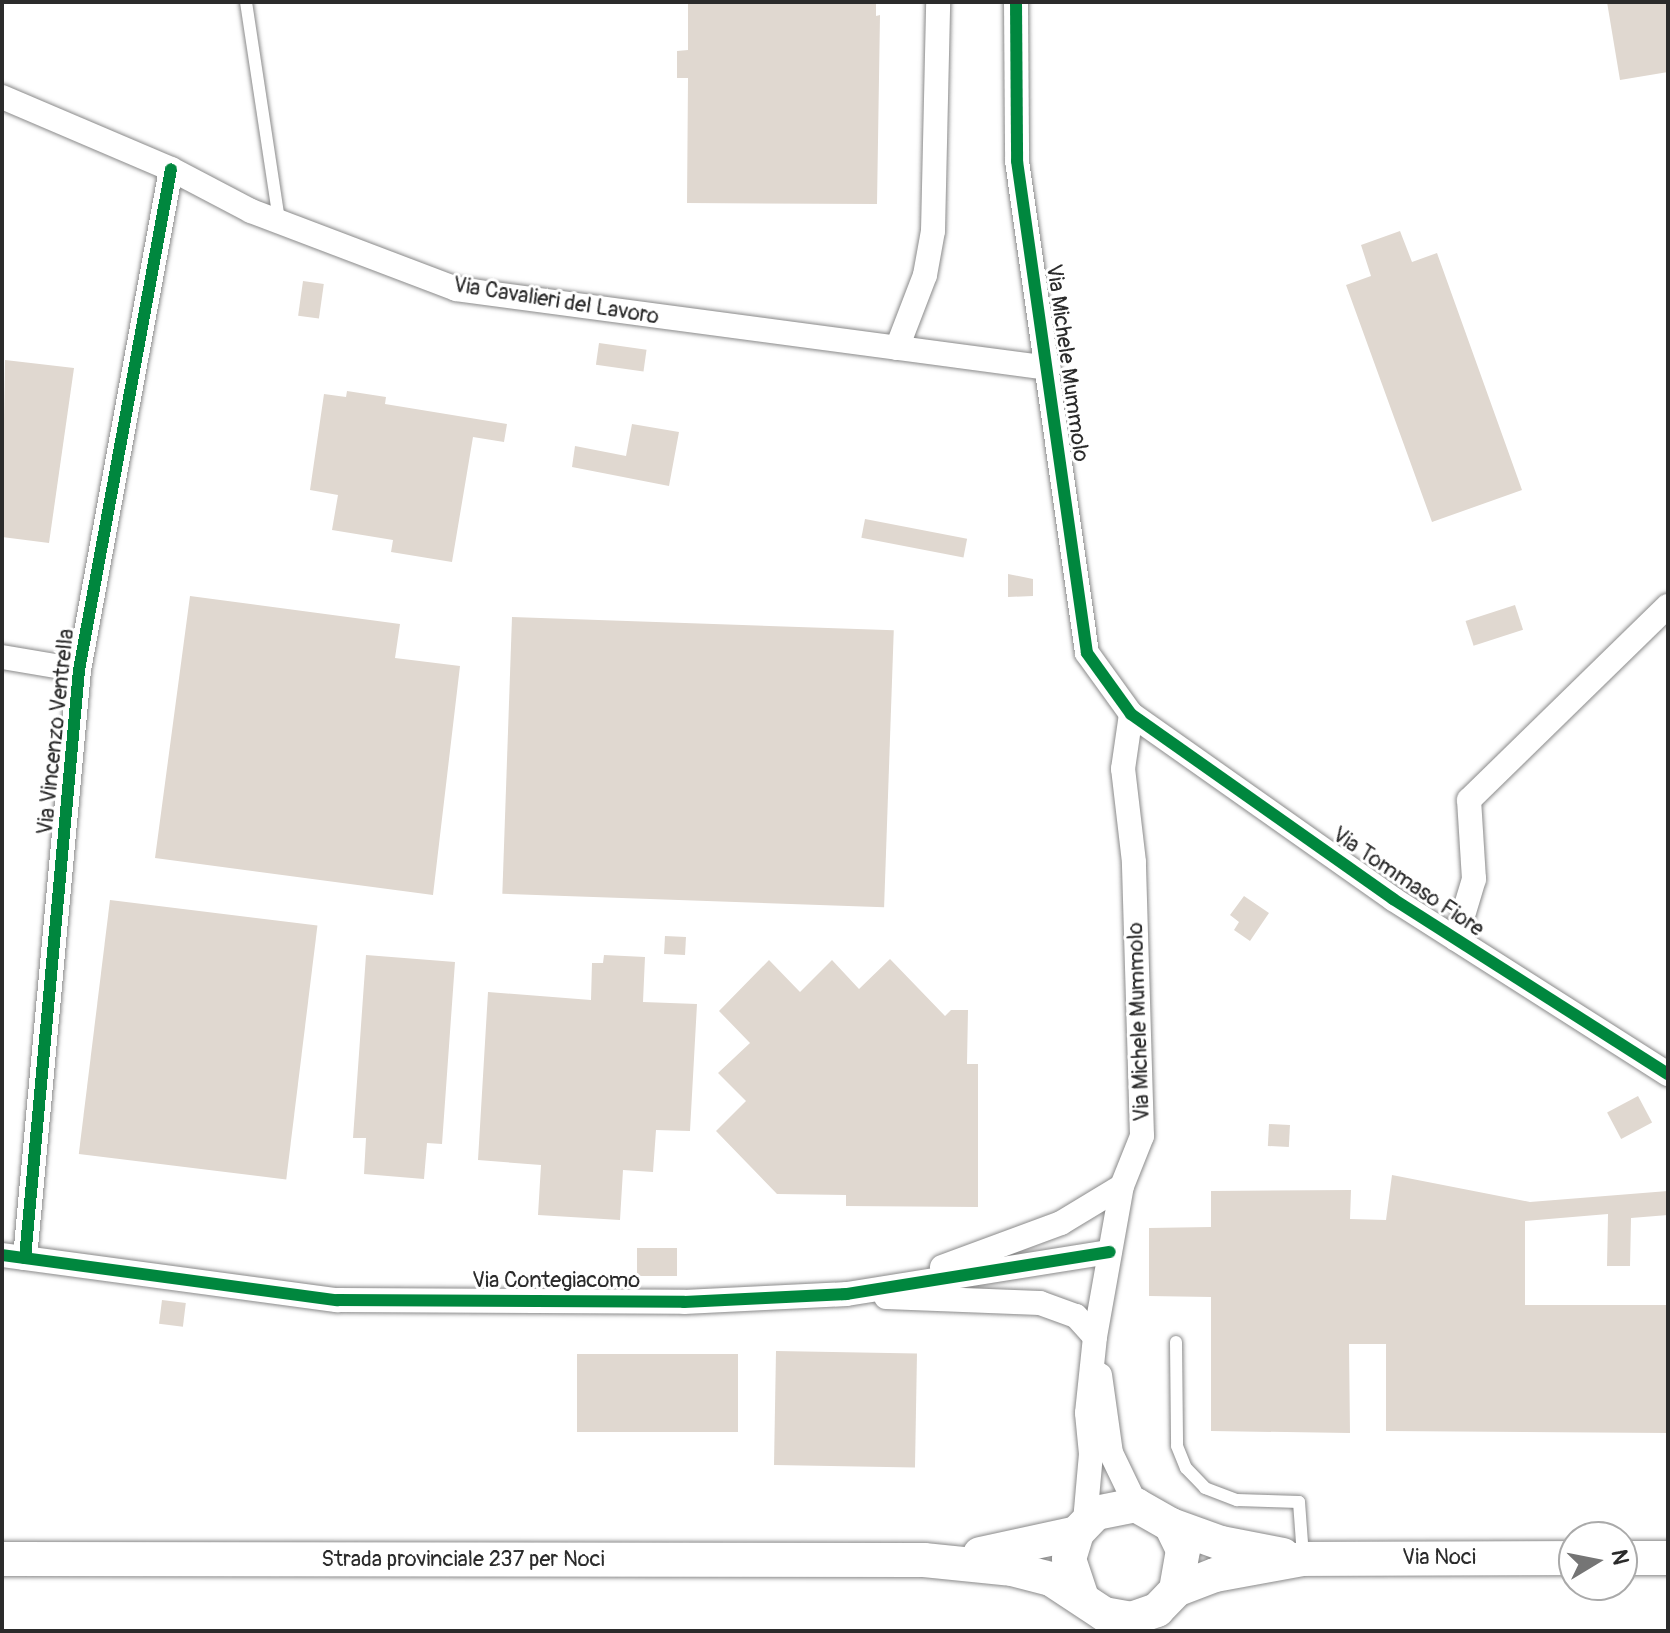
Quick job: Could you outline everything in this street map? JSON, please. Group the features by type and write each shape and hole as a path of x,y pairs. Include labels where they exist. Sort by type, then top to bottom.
{"main road":[{"path":"1136,1505 1171,1525 1183,1550 1162,1610 1131,1619 1100,1614 1069,1559 1081,1527 1108,1507 1136,1505"},
{"name":"Via Noci","path":"1171,1525 1221,1543 1303,1559"},
{"name":"Strada provinciale 237 per Noci","path":"924,1560 1008,1551 1081,1527"},
{"name":"Via Noci","path":"1162,1610 1215,1575 1303,1559 1558,1558"},
{"path":"1638,1558 1668,1558"},
{"name":"Strada provinciale 237 per Noci","path":"2,1559 924,1560 1012,1569 1051,1579 1100,1614"}],"street":[{"path":"897,348 925,275 933,231 938,2"},
{"name":"Via Michele Mummolo","path":"1016,2 1017,161 1049,368 1087,653 1131,714 1123,769 1134,862 1142,1136 1122,1186 1095,1337 1087,1413 1091,1454 1081,1527"},
{"name":"Via Cavalieri del Lavoro","path":"2,97 171,169 279,221 456,289 1049,368"},
{"name":"Via Vincenzo Ventrella","path":"14,1256 79,670 171,169"},
{"path":"1456,939 1474,879 1469,800 1668,606"},
{"path":"2,657 79,670"},
{"name":"Via Tommaso Fiore","path":"1131,714 1456,939 1668,1074"},
{"name":"Via Contegiacomo","path":"847,1294 1017,1242 1061,1223 1122,1186"},
{"name":"Via Contegiacomo","path":"847,1294 1110,1252"},
{"name":"Via Contegiacomo","path":"14,1256 337,1300 684,1302 847,1294 1040,1303 1076,1316 1095,1337"},
{"name":"Via Michele Mummolo","path":"1095,1337 1111,1453 1136,1505"}],"lane":[{"path":"246,2 279,221"},
{"path":"1176,1342 1177,1446 1186,1468 1205,1488 1237,1500 1299,1502 1303,1559"}],"building":[{"path":"688,2 876,2 876,16 880,15 877,204 687,203 688,78 677,78 677,51 688,50"},
{"path":"1607,2 1668,2 1668,72 1620,80"},
{"path":"1400,231 1412,262 1437,253 1522,490 1432,522 1346,285 1371,276 1361,245"},
{"path":"303,281 324,284 319,319 298,316"},
{"path":"599,343 647,350 643,371 596,365"},
{"path":"5,360 74,368 49,543 2,537"},
{"path":"347,391 386,397 385,404 507,424 504,442 473,437 452,562 391,552 393,540 332,530 338,495 310,490 324,394 346,397"},
{"path":"632,424 679,432 669,486 572,467 575,446 626,456"},
{"path":"865,519 967,539 963,557 861,538"},
{"path":"1008,574 1033,579 1033,596 1008,597"},
{"path":"190,596 400,624 395,658 460,666 433,895 155,858"},
{"path":"1515,605 1523,630 1474,646 1466,621"},
{"path":"512,617 894,630 884,907 502,894"},
{"path":"1244,896 1269,913 1250,941 1234,930 1239,922 1230,915"},
{"path":"110,900 317,925 286,1180 79,1154"},
{"path":"665,936 686,937 685,955 664,954"},
{"path":"366,955 455,962 442,1144 427,1143 424,1179 364,1174 366,1138 353,1138"},
{"path":"604,955 645,957 643,1002 697,1004 690,1131 656,1130 653,1172 623,1170 620,1220 538,1215 541,1165 478,1160 488,992 591,1000 592,963 603,963"},
{"path":"890,959 945,1016 951,1010 968,1010 967,1064 978,1064 978,1207 846,1206 846,1195 777,1194 716,1131 746,1101 718,1073 750,1043 719,1011 769,960 800,992 832,960 859,989"},
{"path":"1638,1096 1652,1122 1621,1139 1607,1112"},
{"path":"1269,1124 1290,1125 1289,1147 1268,1146"},
{"path":"1392,1175 1530,1202 1668,1191 1668,1215 1631,1218 1630,1266 1607,1266 1608,1214 1525,1221 1525,1305 1668,1305 1668,1433 1386,1431 1386,1344 1349,1344 1350,1433 1211,1431 1211,1297 1149,1296 1149,1228 1211,1227 1211,1191 1351,1190 1350,1219 1386,1220"},
{"path":"637,1248 677,1248 677,1276 637,1276"},
{"path":"162,1300 186,1303 183,1327 159,1324"},
{"path":"776,1351 917,1353 915,1467 774,1465"},
{"path":"577,1354 738,1354 738,1432 577,1432"}],"cycle path":[{"path":"1016,2 1017,161 1087,653 1131,714 1393,899 1668,1074"},
{"path":"25,1258 79,670 171,169"},
{"path":"2,1255 337,1300 684,1302 847,1294 1110,1252"}]}
